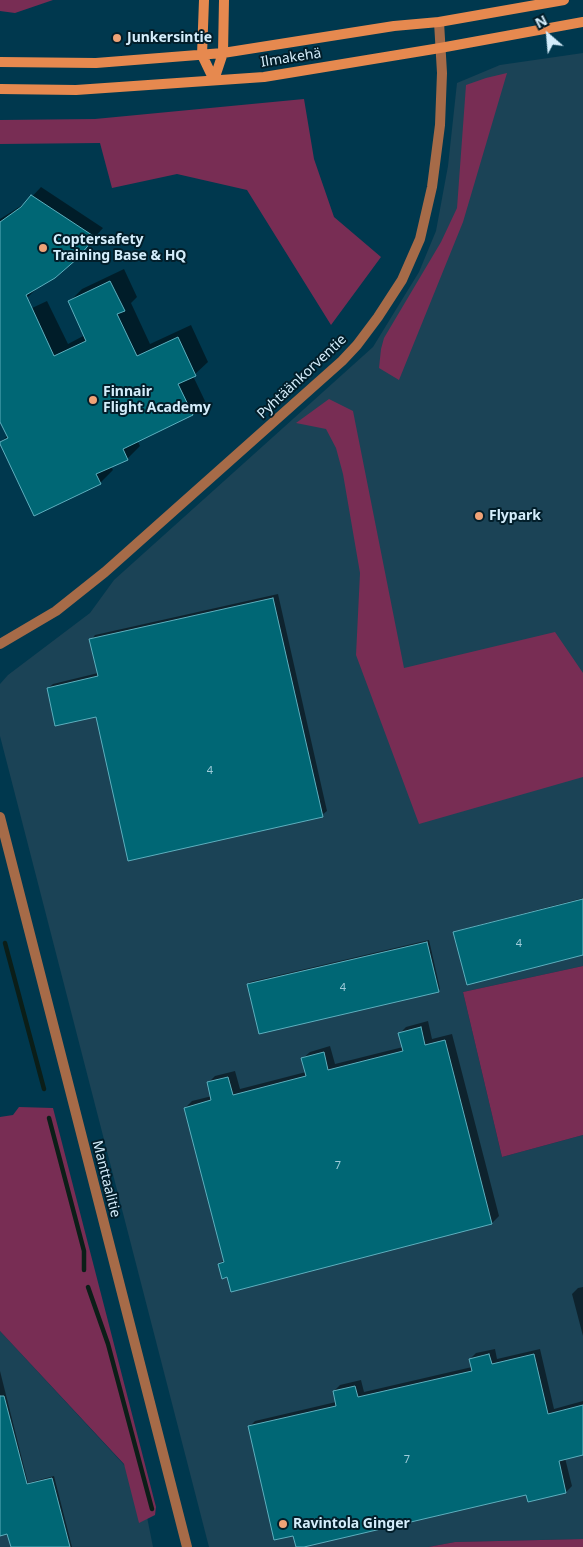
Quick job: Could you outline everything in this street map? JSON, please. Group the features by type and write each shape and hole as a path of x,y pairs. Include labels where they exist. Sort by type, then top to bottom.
{"main road":[{"path":"204,0 202,56 214,80"},
{"path":"214,80 223,53 224,0"},
{"name":"Ilmakehä","path":"0,62 96,63 202,56 394,26 439,22 564,0"},
{"name":"Ilmakehä","path":"0,89 76,90 264,77 583,22"}],"street":[{"name":"Pyhtäänkorventie","path":"0,644 56,611 105,572 342,361 378,317 402,280 420,239 432,187 440,125 442,80 439,22"},
{"name":"Manttaalitie","path":"0,817 186,1547"}],"shaded area":[{"path":"0,0 53,0 15,13 0,11"},
{"path":"583,53 583,966 463,992 502,1157 583,1135 583,1539 455,1542 428,1547 209,1547 0,736 0,684 8,675 90,613 114,580 373,347 419,272 436,231 448,166 457,83 500,65"},
{"path":"507,73 463,222 399,380 379,368 381,349 384,338 441,242 457,208 466,85"},
{"path":"304,99 314,159 334,217 381,257 331,325 247,190 177,174 112,188 100,143 0,144 0,120 95,119"},
{"path":"329,399 353,411 404,668 555,632 583,673 583,777 419,824 356,655 360,573 343,474 336,448 326,429 296,423"},
{"path":"583,966 583,1135 502,1157 463,992"},
{"path":"19,1107 53,1108 156,1507 155,1515 139,1523 124,1464 0,1331 0,1117 13,1115"},
{"path":"0,1331 140,1482 153,1547 0,1547"},
{"path":"583,1539 583,1547 428,1547 455,1542"}],"building":[{"name":"Finnair Flight Academy","path":"31,195 95,237 78,258 55,278 26,295 54,356 86,341 68,301 110,281 125,311 117,314 137,356 178,337 196,376 178,384 193,415 123,449 128,460 96,474 101,484 34,516 0,444 0,442 8,438 0,422 0,222 21,207"},
{"path":"273,598 323,817 128,861 96,717 55,726 47,688 98,676 89,639"},
{"path":"583,899 583,955 467,985 453,932"},
{"path":"427,942 439,992 259,1034 247,984"},
{"path":"421,1027 425,1045 445,1040 492,1224 231,1292 227,1277 222,1279 218,1264 224,1262 184,1108 211,1100 207,1082 228,1077 233,1095 306,1076 301,1058 324,1052 328,1070 403,1051 398,1033"},
{"path":"489,1354 492,1364 534,1354 548,1414 583,1405 583,1455 559,1461 566,1493 528,1502 526,1495 304,1547 296,1547 293,1536 274,1540 248,1426 336,1406 333,1391 355,1386 358,1397 472,1371 469,1359"},
{"path":"0,1396 4,1396 27,1484 52,1478 70,1547 11,1547 7,1534 0,1536"}],"waterway":[{"path":"5,943 44,1089"},
{"path":"49,1118 84,1251 84,1270"},
{"path":"88,1287 108,1344 152,1509"}],"place":[{"name":"Junkersintie","path":"117,38"},
{"name":"Coptersafety Training Base & HQ","path":"43,248"},
{"name":"Finnair Flight Academy","path":"93,400"},
{"name":"Flypark","path":"479,516"},
{"name":"Ravintola Ginger","path":"283,1524"}]}
